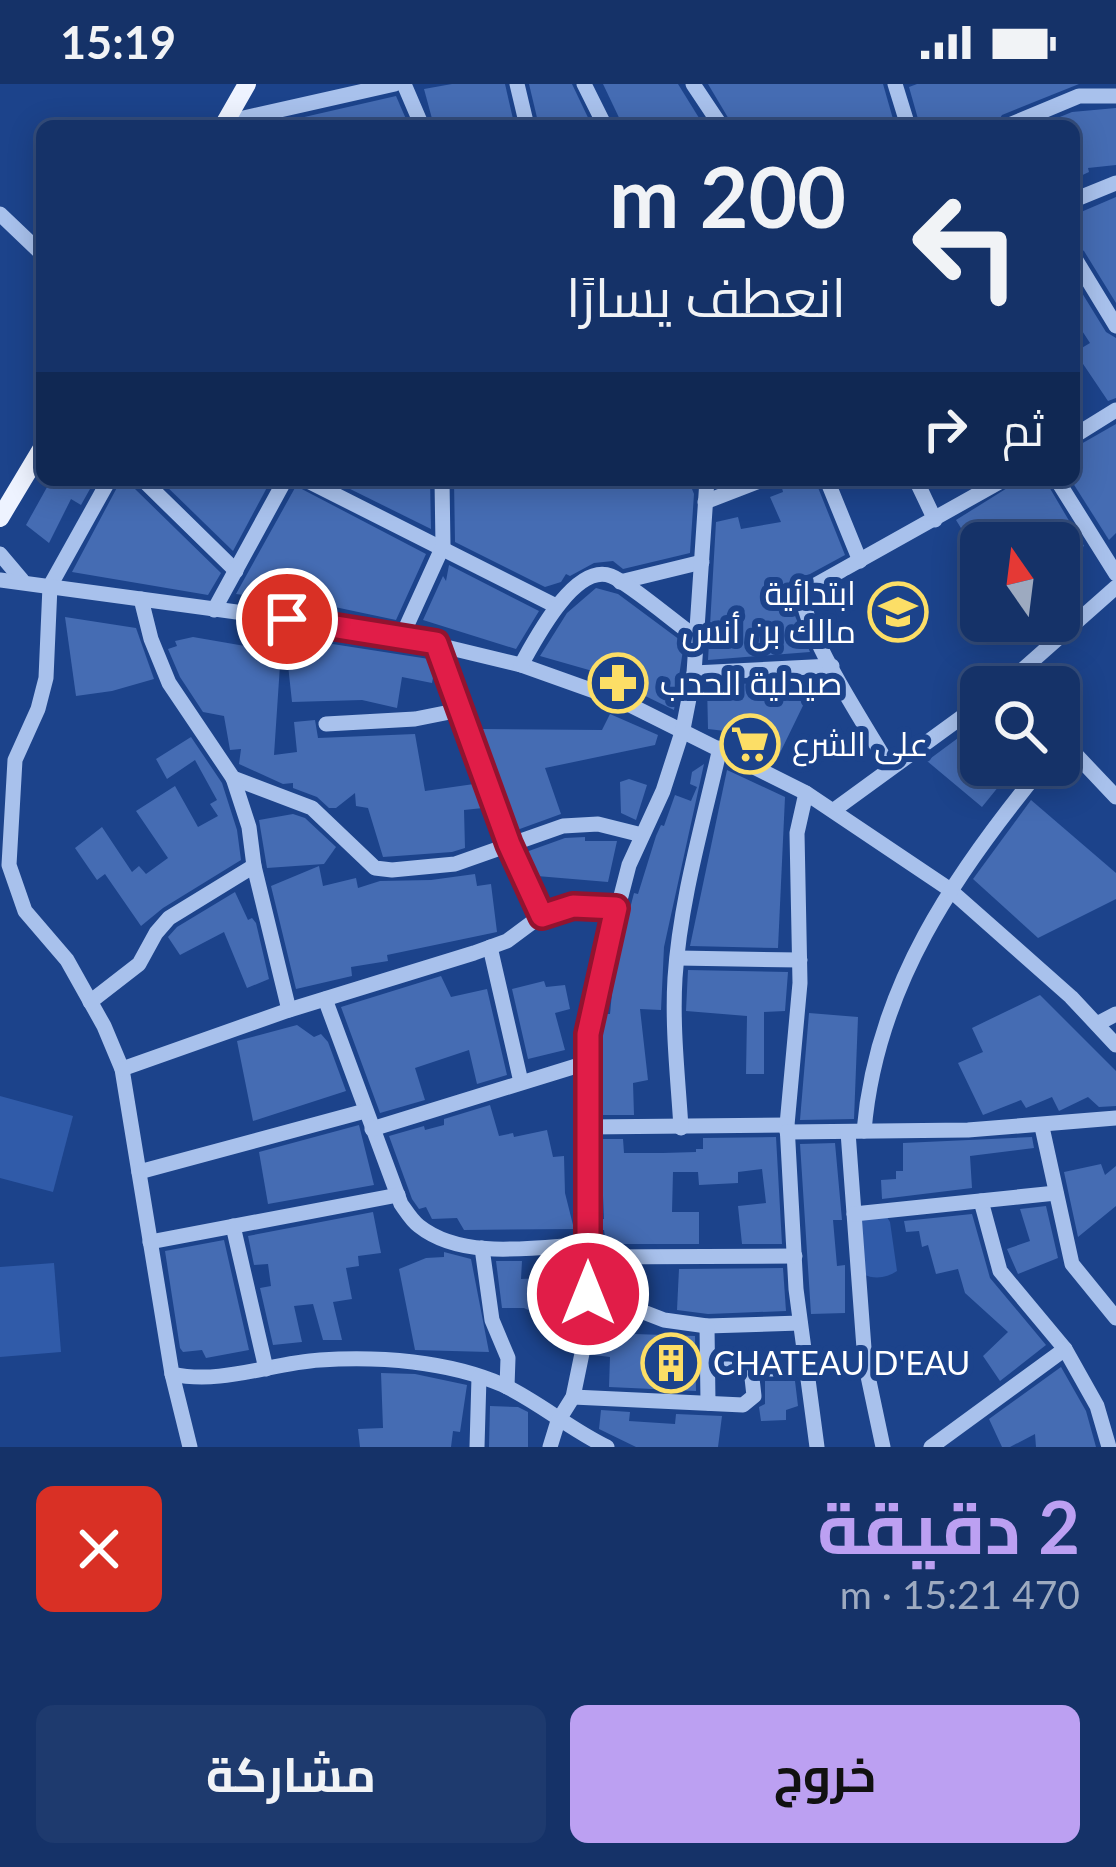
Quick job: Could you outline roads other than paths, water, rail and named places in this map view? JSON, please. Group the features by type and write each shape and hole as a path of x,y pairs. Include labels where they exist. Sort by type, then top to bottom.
{"main road":[{"path":"226,120 247,84"},
{"path":"0,518 36,458"}],"street":[{"path":"241,120 399,84 419,120"},
{"path":"517,84 520,120"},
{"path":"584,84 602,120"},
{"path":"693,84 718,120"},
{"path":"895,84 906,120"},
{"path":"1021,120 1101,89"},
{"path":"286,109 293,120"},
{"path":"1080,198 1116,183"},
{"path":"0,214 36,248"},
{"path":"1080,267 1116,326"},
{"path":"1080,432 1116,410"},
{"path":"106,486 50,586 46,678 15,760 9,865 25,911 67,960 122,1069 172,1374 190,1447"},
{"path":"149,486 236,571"},
{"path":"214,610 282,486"},
{"path":"318,486 556,606"},
{"path":"402,636 443,546 442,486"},
{"path":"550,1447 558,1420 574,1397 587,1308 590,1012 616,908 683,729 694,673 706,486"},
{"path":"705,502 746,486"},
{"path":"829,486 860,561"},
{"path":"919,486 935,520"},
{"path":"889,766 832,666 802,602 803,592 994,486"},
{"path":"1061,486 1116,574"},
{"path":"0,554 22,580"},
{"path":"620,582 701,562"},
{"path":"521,664 556,606 593,577 612,576 697,638"},
{"path":"0,580 402,636 521,664 601,693 683,729 834,810 949,889 1116,1045"},
{"path":"1030,666 1116,586"},
{"path":"141,599 169,683 233,778 250,827 254,866 289,1010"},
{"path":"436,643 509,844 542,916"},
{"path":"694,673 832,666"},
{"path":"326,724 460,710"},
{"path":"834,810 960,717"},
{"path":"681,1128 674,1019 678,958 720,748"},
{"path":"1080,762 1116,797"},
{"path":"233,778 312,808 375,868 455,864 563,826 598,824 642,835"},
{"path":"883,1447 865,1362 854,1214 856,1132 897,988 949,889 1028,786"},
{"path":"806,793 797,833 800,960 787,1129 800,1323 817,1447"},
{"path":"90,1002 140,964 169,918 254,866"},
{"path":"122,1069 490,947 542,916 573,906 616,908"},
{"path":"490,947 521,1082"},
{"path":"678,958 800,960"},
{"path":"325,999 398,1196 417,1226 443,1239 482,1248 795,1256"},
{"path":"1096,1024 1116,1014"},
{"path":"373,1129 586,1063"},
{"path":"139,1172 365,1111"},
{"path":"587,1127 856,1132 1042,1127 1116,1118"},
{"path":"1042,1127 1072,1264 1116,1318"},
{"path":"854,1214 1056,1193"},
{"path":"150,1242 398,1196"},
{"path":"981,1201 1000,1271 1064,1349 1097,1406 1109,1447"},
{"path":"232,1226 266,1369"},
{"path":"482,1248 492,1320 508,1358 507,1387"},
{"path":"587,1308 633,1309 664,1320 707,1326 800,1323"},
{"path":"707,1326 708,1403"},
{"path":"931,1447 1064,1349"},
{"path":"172,1374 201,1378 319,1360 385,1360 479,1376 507,1387 607,1447"},
{"path":"708,1369 805,1370"},
{"path":"574,1397 742,1405 754,1396 751,1369"},
{"path":"477,1447 479,1376"}],"place":[{"name":"ابتدائية مالك بن أنس","path":"898,612"},
{"name":"صيدلية الحدب","path":"618,683"},
{"name":"على الشرع","path":"750,744"},
{"name":"CHATEAU D'EAU","path":"671,1363"}]}
